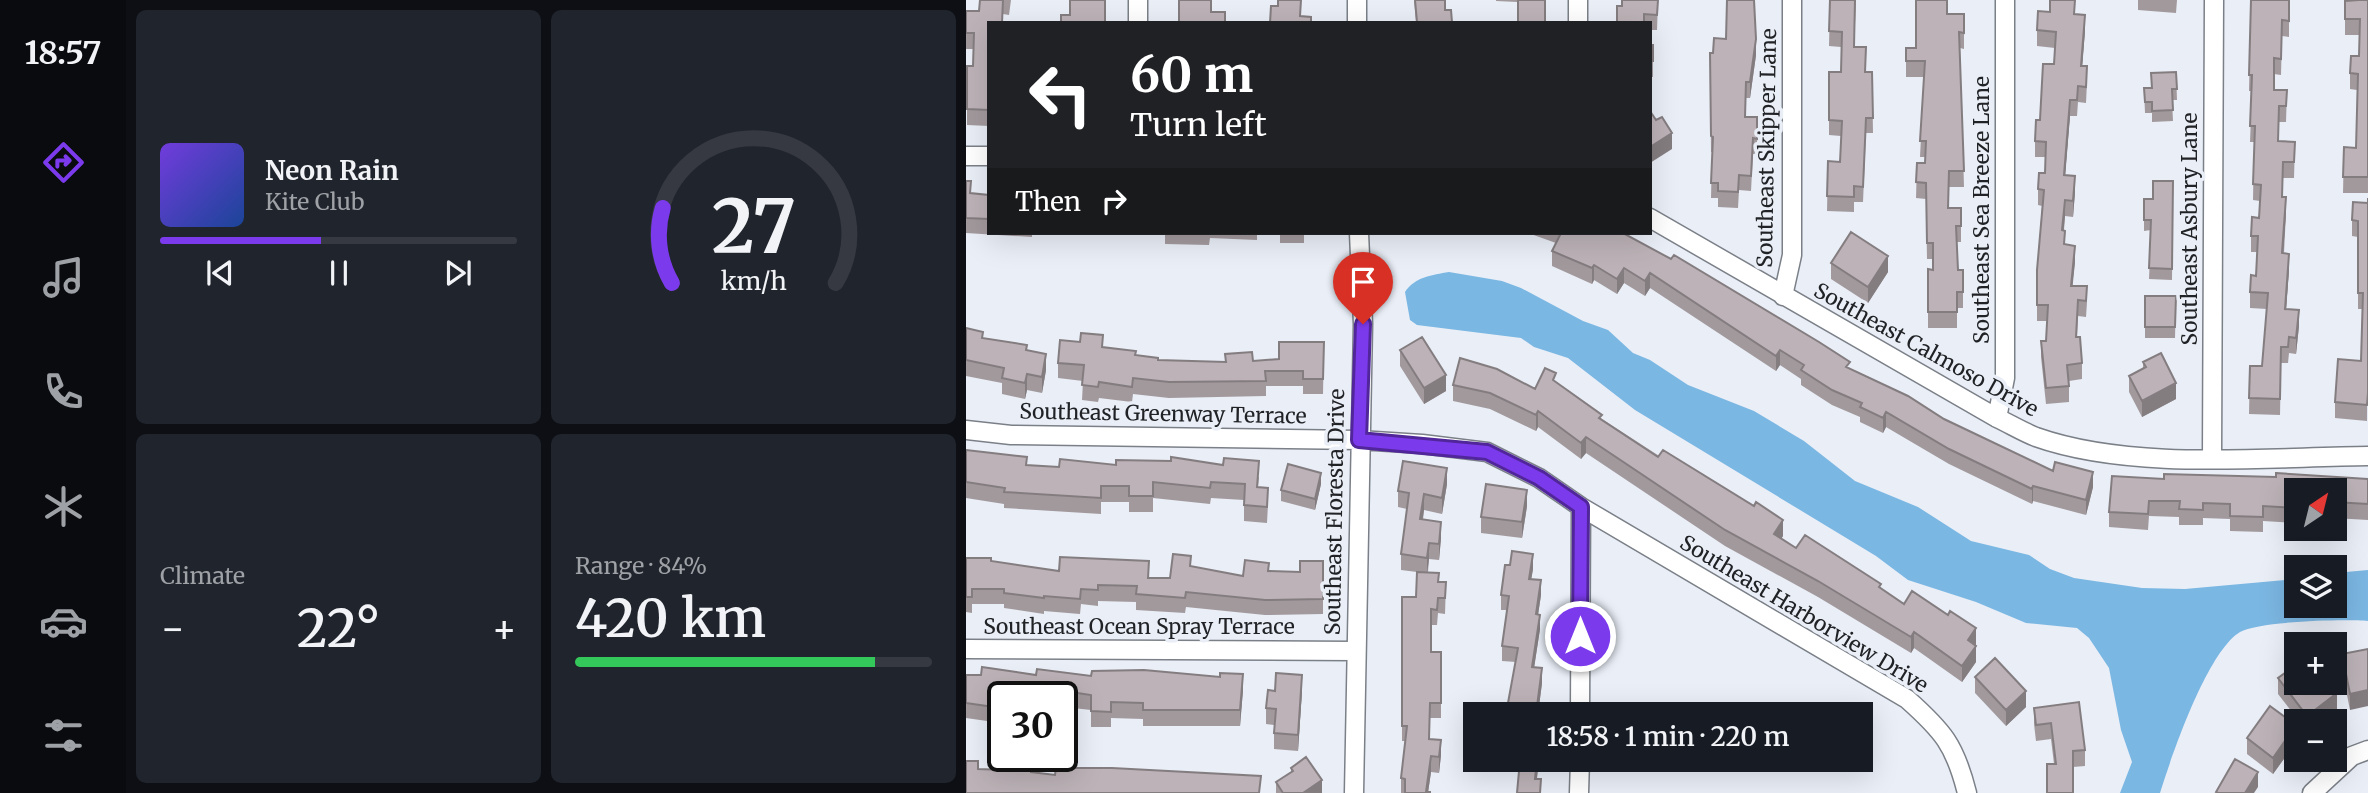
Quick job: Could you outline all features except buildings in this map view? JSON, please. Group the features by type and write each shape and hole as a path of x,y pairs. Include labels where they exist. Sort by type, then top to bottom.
{"street":[{"path":"1138,0 1138,21"},
{"path":"1357,0 1357,21"},
{"path":"1577,21 1578,0"},
{"name":"Southeast Skipper Lane","path":"1783,296 1792,255 1792,0"},
{"name":"Southeast Sea Breeze Lane","path":"1997,418 2005,378 2005,0"},
{"name":"Southeast Asbury Lane","path":"2212,457 2214,0"},
{"path":"966,156 987,156"},
{"name":"Southeast Calmoso Drive","path":"1652,219 1997,418 2036,437 2093,451 2159,457 2368,456"},
{"name":"Southeast Floresta Drive","path":"1354,793 1363,324 1359,235"},
{"name":"Southeast Greenway Terrace","path":"966,430 1011,435 1359,440 1487,452 1539,478 1581,507"},
{"path":"1580,702 1581,507"},
{"name":"Southeast Harborview Drive","path":"1581,507 1907,699 1940,728 1959,763 1967,793"},
{"name":"Southeast Ocean Spray Terrace","path":"966,649 1355,651"},
{"path":"2312,793 2352,756 2368,750"},
{"path":"1579,793 1580,772"}],"water":[{"path":"1449,272 1502,281 1521,288 1583,321 1608,330 1633,353 1650,360 1688,385 1754,411 1804,441 1855,481 1918,507 1971,541 2029,555 2050,569 2074,578 2142,588 2185,589 2284,580 2284,618 2347,618 2347,572 2368,570 2368,621 2283,623 2240,632 2215,660 2203,682 2160,793 2120,793 2132,762 2121,730 2109,668 2089,638 2077,628 2026,623 1976,602 1908,580 1876,556 1635,410 1568,358 1534,347 1521,338 1417,325 1410,320 1405,292 1419,280"}],"route":[{"path":"1363,324 1359,440 1487,452 1539,478 1581,507 1580,636"}]}
